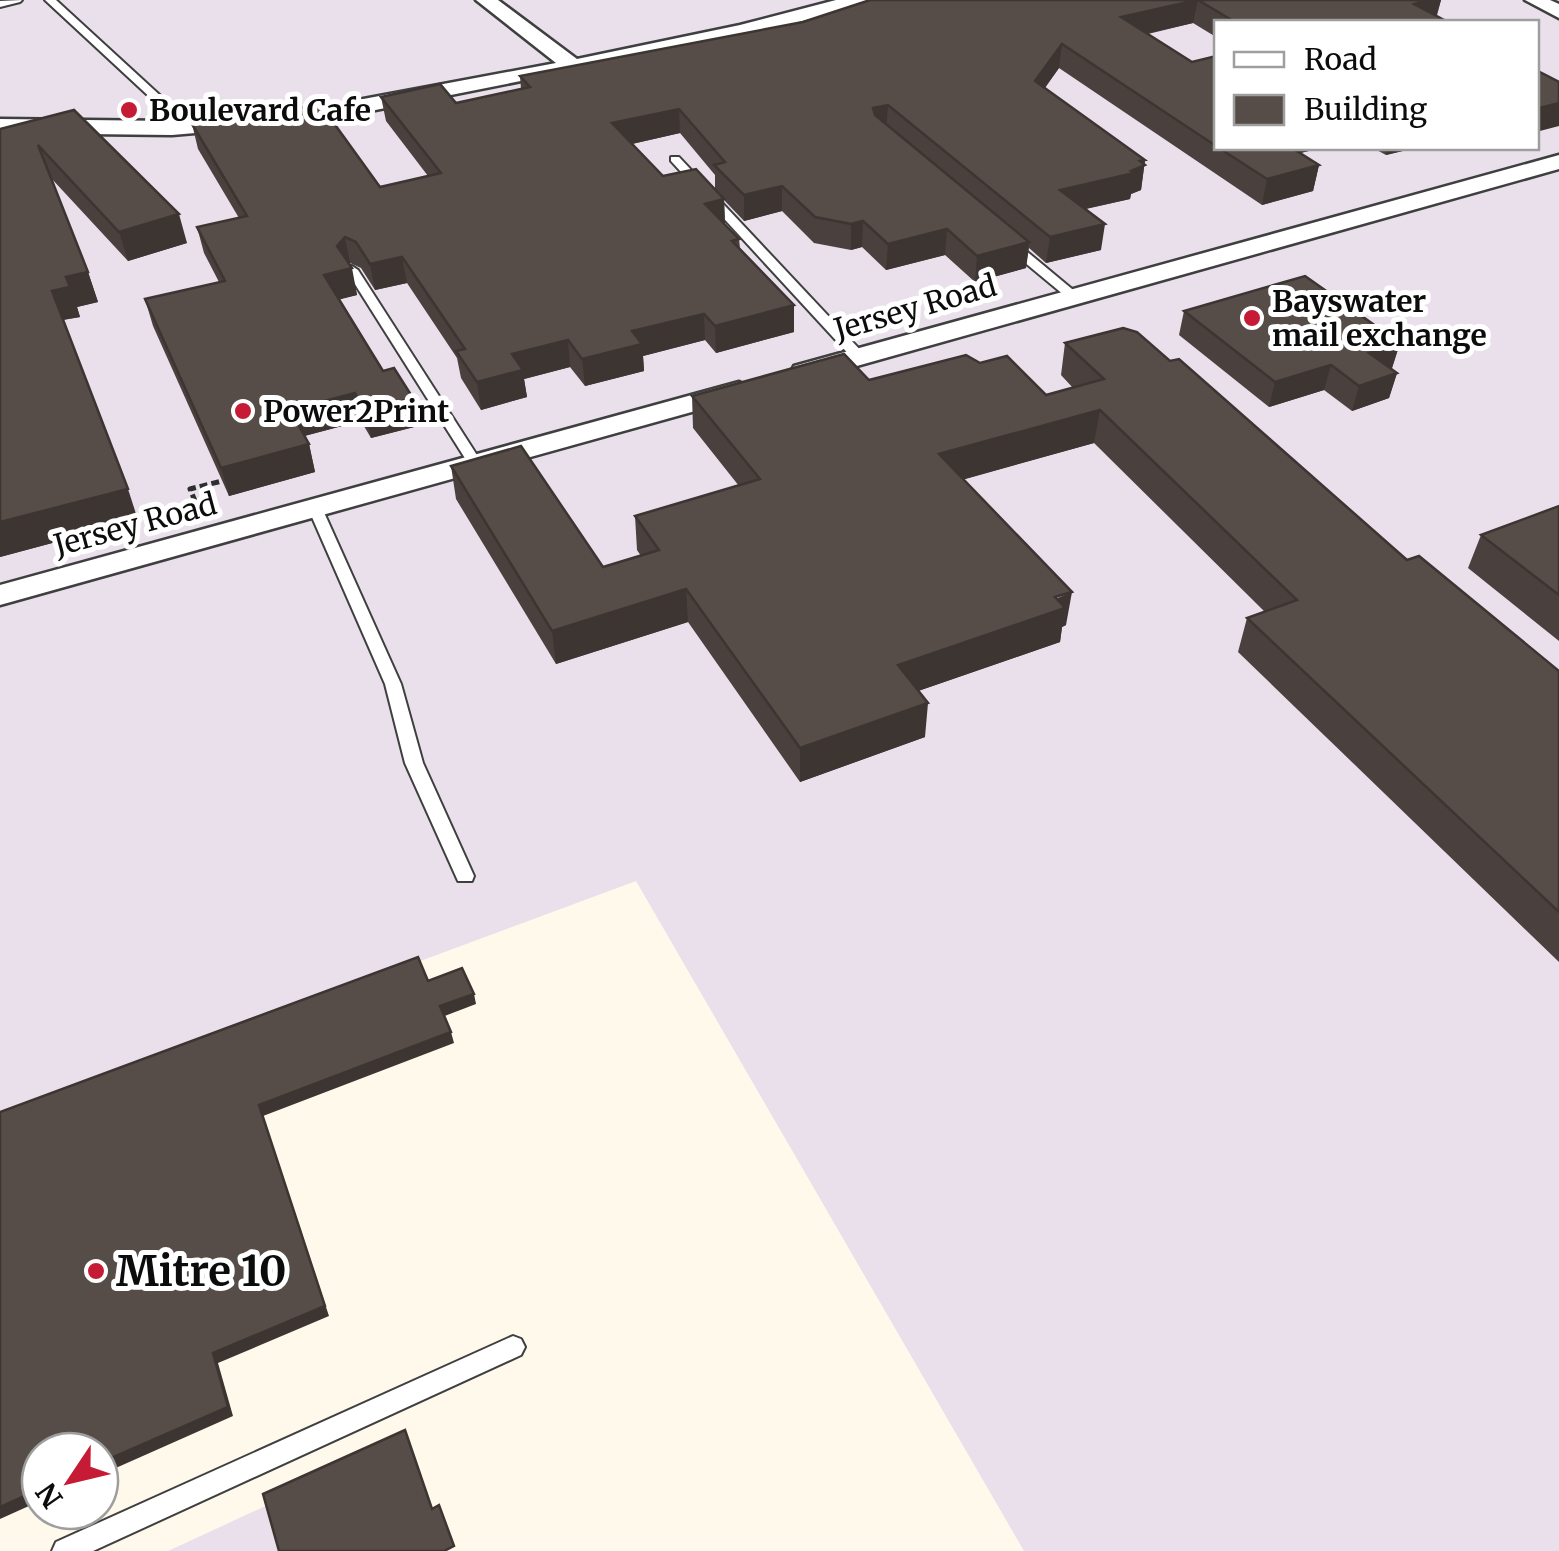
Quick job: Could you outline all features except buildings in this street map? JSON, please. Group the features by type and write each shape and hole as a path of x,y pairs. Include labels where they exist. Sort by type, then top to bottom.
{"street":[{"path":"486,0 573,66"},
{"path":"0,126 172,128 310,116 573,66 790,20 859,0"},
{"path":"1535,0 1559,12"},
{"name":"Jersey Road","path":"0,595 1559,162"}],"lane":[{"path":"0,4 17,0"},
{"path":"50,0 173,113 172,128"},
{"path":"675,159 859,357"},
{"path":"1000,235 1074,297"},
{"path":"352,270 475,463"},
{"path":"315,508 394,684 414,763 464,876"},
{"path":"65,1551 513,1347"}],"path":[{"path":"209,538 190,488 222,481"}],"shaded area":[{"path":"0,0 1559,0 1559,1551 1024,1551 636,881 0,1117"},
{"path":"274,1502 287,1551 168,1551"}],"place":[{"name":"Boulevard Cafe","path":"129,110"},
{"name":"Bayswater mail exchange","path":"1252,318"},
{"name":"Power2Print","path":"243,411"},
{"name":"Mitre 10","path":"96,1271"}]}
